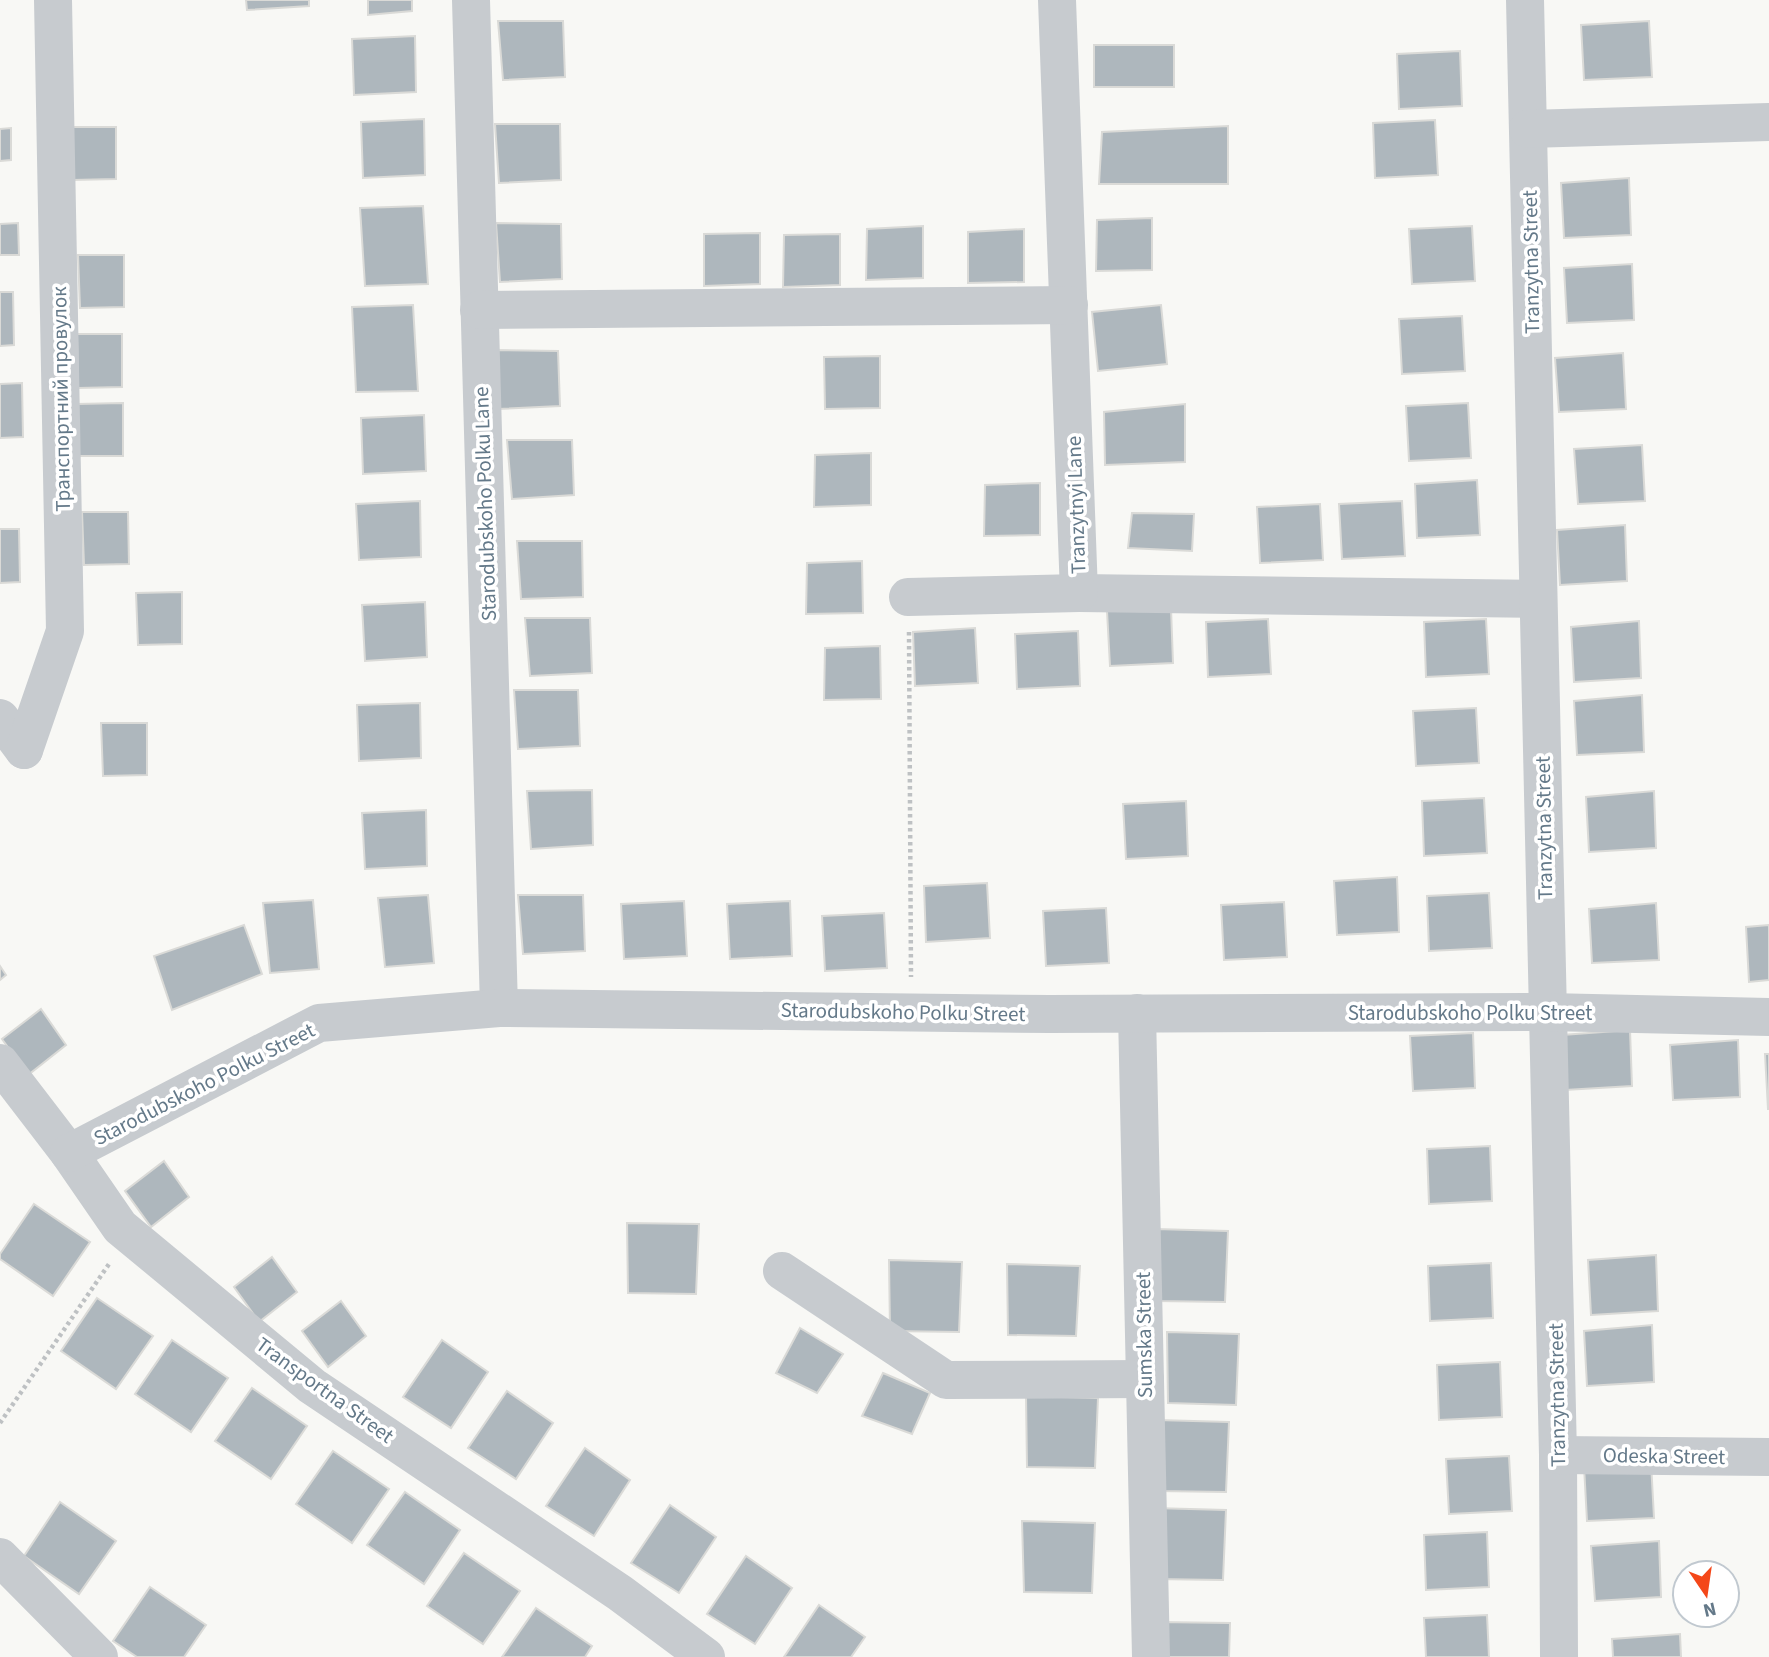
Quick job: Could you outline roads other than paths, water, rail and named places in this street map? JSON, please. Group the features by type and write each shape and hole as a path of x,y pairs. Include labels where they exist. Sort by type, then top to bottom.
{"street":[{"name":"Транспортний провулок","path":"12,760 65,631 53,0"},
{"name":"Starodubskoho Polku Lane","path":"471,0 499,1007"},
{"name":"Tranzytnyi Lane","path":"1057,0 1079,593 1538,599"},
{"name":"Tranzytna Street","path":"1525,0 1558,1455 1559,1657"},
{"path":"1528,129 1769,122"},
{"path":"479,310 1069,305"},
{"path":"908,597 1079,593"},
{"name":"Транспортний провулок","path":"0,718 12,760"},
{"name":"Starodubskoho Polku Street","path":"69,1153 319,1023 499,1007 911,1012 1548,1012 1769,1017"},
{"name":"Sumska Street","path":"1137,1013 1150,1657"},
{"name":"Transportna Street","path":"0,1063 69,1153 120,1227 312,1386 620,1593 706,1657"},
{"path":"782,1271 946,1380 1144,1379"},
{"name":"Odeska Street","path":"1558,1455 1769,1457"},
{"path":"0,1557 99,1657"}]}
